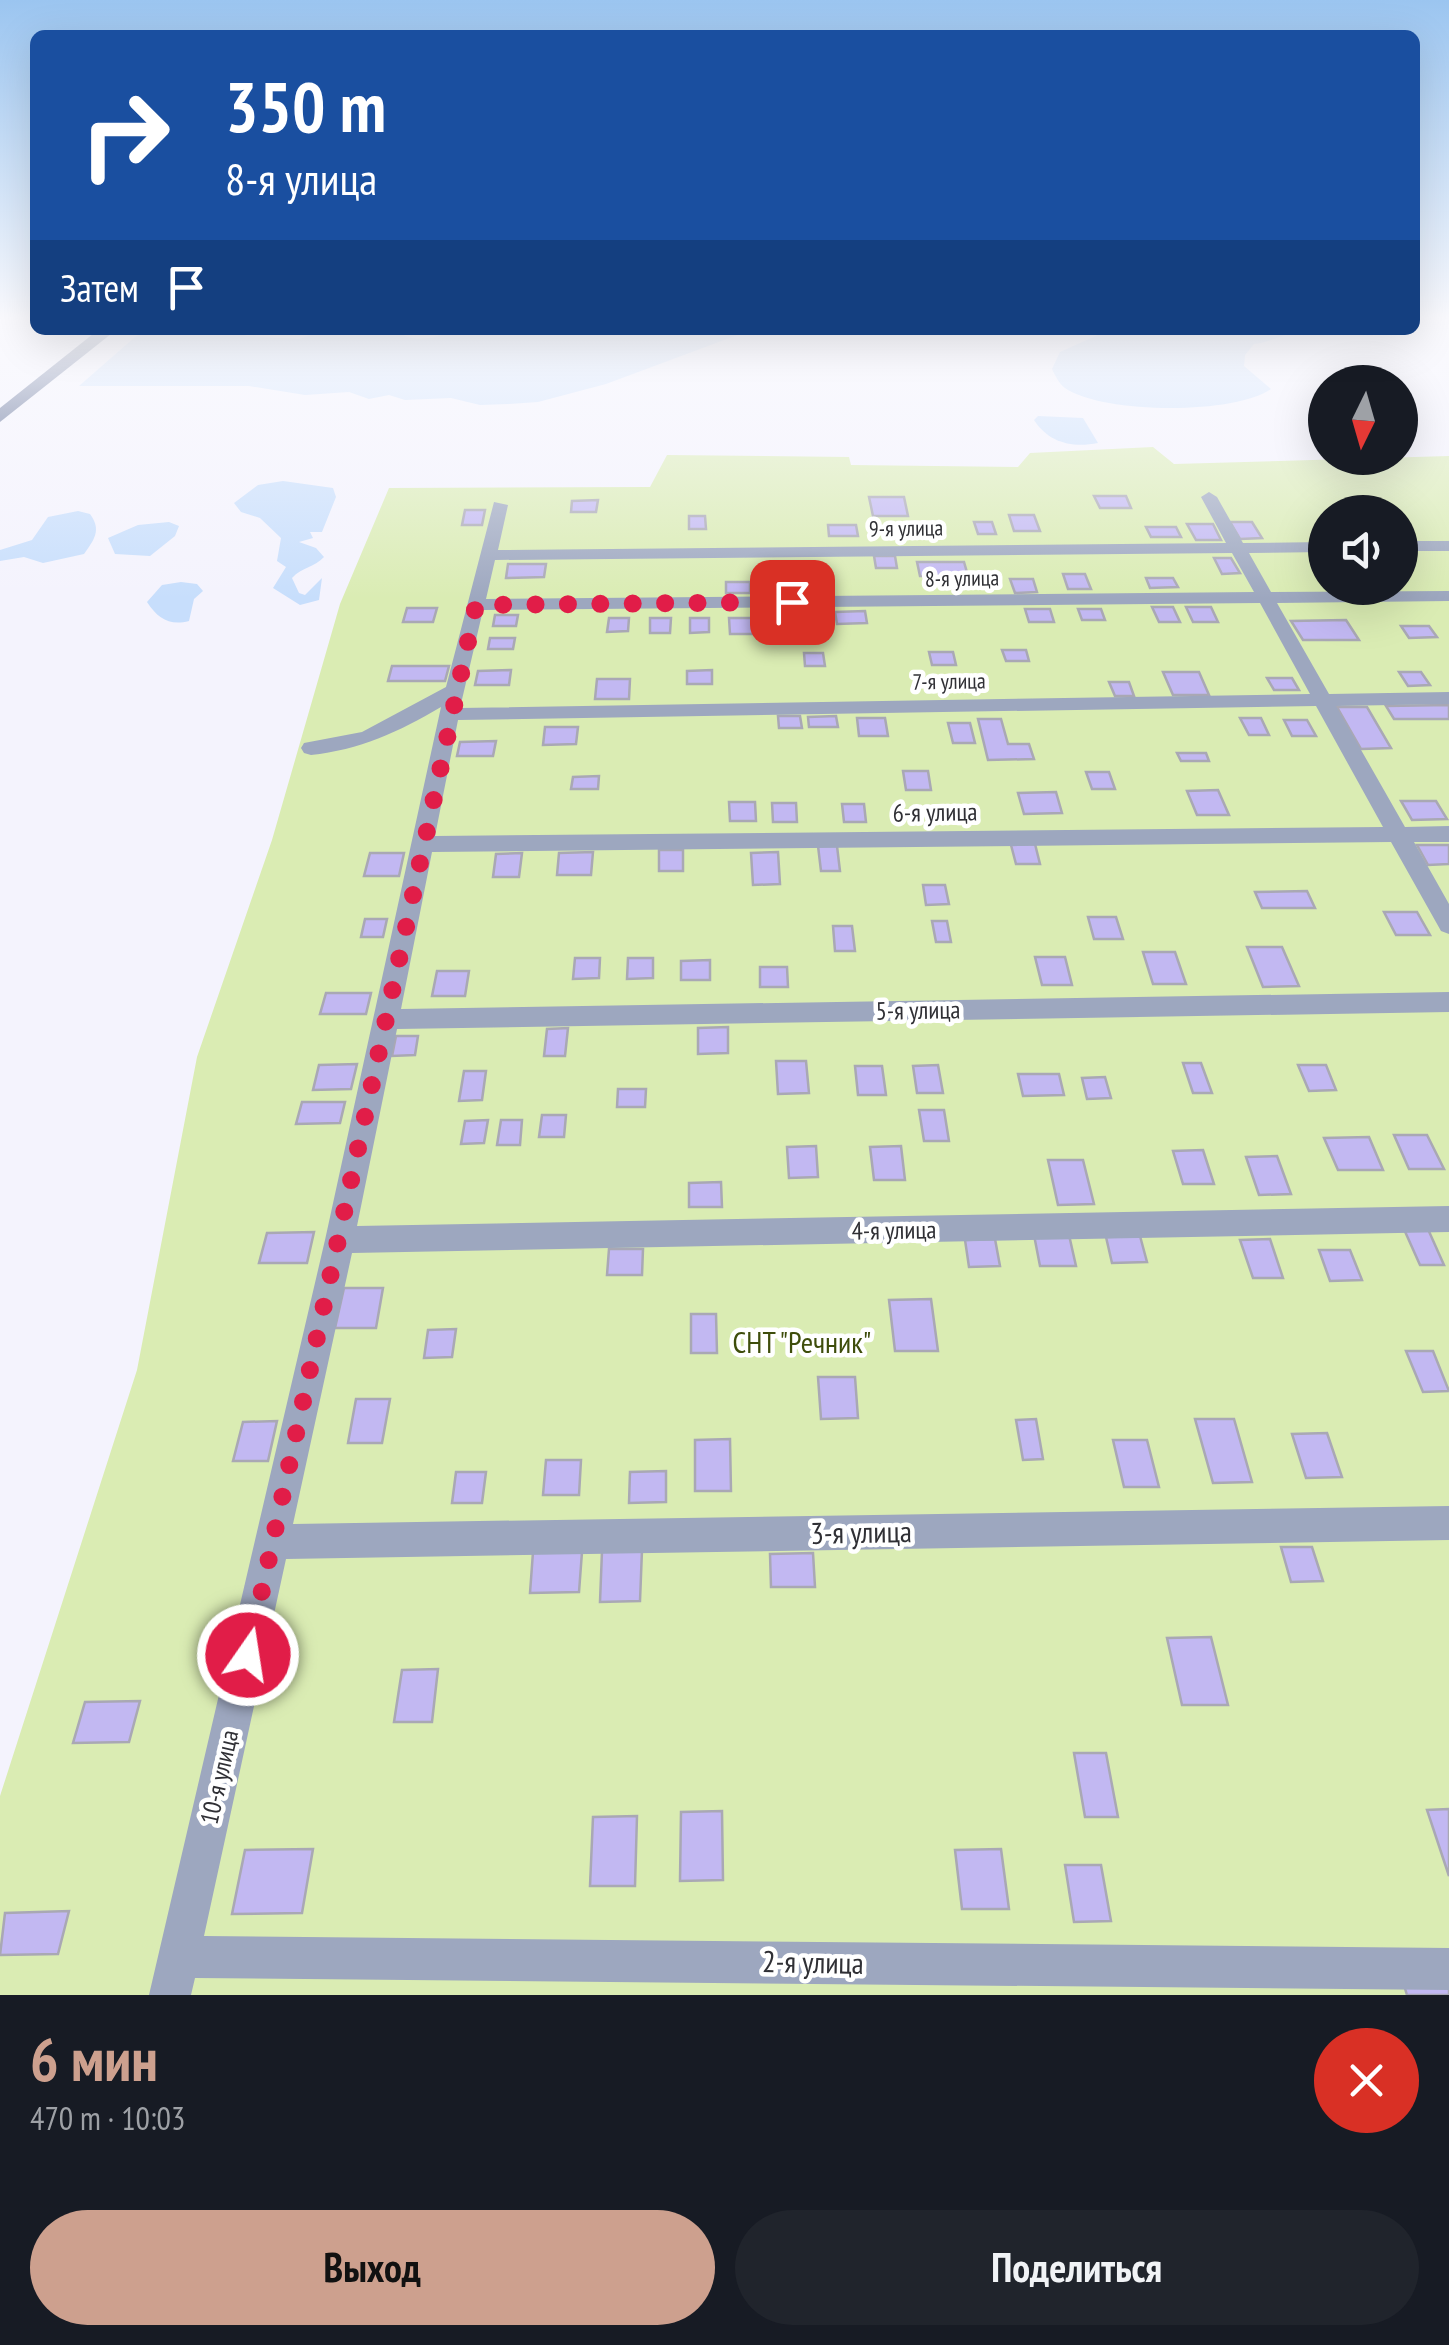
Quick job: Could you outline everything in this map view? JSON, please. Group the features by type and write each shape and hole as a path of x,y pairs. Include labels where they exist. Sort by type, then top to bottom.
{"street":[{"path":"1209,497 1449,924"},
{"name":"10-я улица","path":"174,1976 340,1240 452,702 500,505"},
{"path":"1418,546 1449,546"},
{"name":"9-я улица","path":"487,555 1308,547"},
{"name":"8-я улица","path":"476,605 1449,596"},
{"name":"7-я улица","path":"452,702 1449,698"},
{"path":"311,748 340,747 380,734 452,702"},
{"name":"6-я улица","path":"422,844 1449,834"},
{"name":"5-я улица","path":"386,1019 1449,1002"},
{"name":"4-я улица","path":"340,1240 1449,1219"},
{"name":"3-я улица","path":"274,1542 1449,1523"},
{"name":"2-я улица","path":"174,1976 1449,1968"}],"green space":[{"name":"СНТ \"Речник\"","path":"1153,447 1174,464 1308,460 1308,475 1418,475 1418,457 1449,456 1449,1995 0,1995 0,1796 137,1370 197,1057 272,840 340,604 389,488 650,487 667,455 849,457 851,465 1018,467 1030,453"}],"water":[{"path":"1038,416 1083,418 1098,443 1079,445 1054,439 1034,420"},
{"path":"283,481 333,488 336,497 322,532 310,532 313,538 299,542 316,548 324,557 292,578 299,593 305,595 322,578 319,600 300,605 273,588 286,567 277,561 281,538 260,518 241,512 234,503 258,485"},
{"path":"78,511 90,514 96,525 84,554 43,563 24,557 0,561 0,550 32,540 48,517"},
{"path":"169,522 179,526 175,536 150,556 115,554 108,538 138,525"},
{"path":"197,584 203,591 194,599 189,621 170,622 147,602 162,585"}],"building":[{"path":"1094,496 1126,496 1131,508 1100,508"},
{"path":"869,497 904,497 908,516 873,516"},
{"path":"598,500 596,512 571,512 572,501"},
{"path":"465,510 485,510 482,525 462,525"},
{"path":"1009,515 1034,515 1040,531 1014,531"},
{"path":"689,516 705,516 706,529 689,529"},
{"path":"974,522 992,522 996,534 978,534"},
{"path":"1230,522 1252,522 1262,538 1240,539"},
{"path":"1187,524 1213,524 1221,540 1196,540"},
{"path":"828,525 856,525 858,536 829,536"},
{"path":"1146,527 1176,527 1181,537 1151,537"},
{"path":"874,556 895,556 897,568 876,568"},
{"path":"1214,558 1231,558 1240,573 1222,574"},
{"path":"917,562 964,562 968,576 920,576"},
{"path":"508,564 546,564 544,577 506,578"},
{"path":"1063,574 1085,574 1091,589 1068,589"},
{"path":"1146,578 1173,578 1178,587 1150,588"},
{"path":"1010,579 1033,579 1037,592 1015,593"},
{"path":"726,582 750,582 750,593 726,593"},
{"path":"1152,607 1173,607 1180,622 1159,622"},
{"path":"1186,607 1211,607 1218,622 1193,622"},
{"path":"407,608 437,608 433,622 403,622"},
{"path":"1025,609 1050,609 1054,622 1029,622"},
{"path":"1078,609 1101,609 1105,620 1082,620"},
{"path":"865,611 867,623 837,624 835,612"},
{"path":"495,615 518,615 516,626 493,626"},
{"path":"609,618 629,618 628,631 607,632"},
{"path":"650,618 671,618 670,633 650,633"},
{"path":"690,618 709,618 709,632 690,633"},
{"path":"729,618 761,618 762,634 730,634"},
{"path":"1346,620 1359,640 1303,640 1291,621"},
{"path":"1401,626 1429,626 1437,637 1409,638"},
{"path":"490,638 515,638 513,649 488,649"},
{"path":"1002,650 1026,650 1029,661 1006,661"},
{"path":"929,652 953,652 956,665 932,665"},
{"path":"804,653 823,653 825,666 805,666"},
{"path":"392,666 449,666 445,681 388,681"},
{"path":"511,670 509,685 475,685 478,671"},
{"path":"712,670 712,684 687,684 687,671"},
{"path":"1163,672 1199,672 1209,695 1173,695"},
{"path":"1399,672 1421,672 1430,685 1408,686"},
{"path":"1267,678 1292,678 1299,690 1274,690"},
{"path":"597,679 630,679 629,699 595,699"},
{"path":"1109,682 1129,682 1134,696 1115,696"},
{"path":"1449,705 1449,719 1394,719 1386,706"},
{"path":"1337,707 1367,707 1391,748 1361,749"},
{"path":"778,716 800,716 802,728 779,728"},
{"path":"836,716 838,727 809,727 808,717"},
{"path":"857,718 885,718 888,736 859,736"},
{"path":"1240,718 1261,718 1269,735 1249,735"},
{"path":"978,719 1001,719 1008,744 1029,744 1034,759 988,760"},
{"path":"1284,720 1307,720 1316,736 1292,736"},
{"path":"948,723 970,723 975,743 953,743"},
{"path":"545,727 578,727 576,744 543,745"},
{"path":"496,741 493,756 457,756 460,742"},
{"path":"1177,753 1206,753 1209,761 1181,761"},
{"path":"903,771 928,771 931,790 906,790"},
{"path":"1086,772 1109,772 1115,789 1092,789"},
{"path":"599,776 598,789 571,789 573,777"},
{"path":"1218,790 1229,815 1197,815 1187,791"},
{"path":"1056,792 1062,813 1024,814 1018,793"},
{"path":"1401,801 1436,801 1447,819 1412,820"},
{"path":"729,802 755,802 756,821 730,821"},
{"path":"772,803 796,803 797,822 773,822"},
{"path":"842,804 864,804 866,822 844,822"},
{"path":"1035,844 1040,864 1016,864 1011,845"},
{"path":"1417,845 1449,845 1449,864 1428,865"},
{"path":"818,846 837,846 840,871 821,871"},
{"path":"659,850 683,850 683,871 659,871"},
{"path":"593,852 591,875 557,875 559,853"},
{"path":"778,852 780,884 753,885 751,853"},
{"path":"370,853 404,853 399,876 364,876"},
{"path":"522,853 519,877 493,877 496,854"},
{"path":"923,885 945,885 949,904 926,905"},
{"path":"1307,891 1315,908 1262,908 1255,892"},
{"path":"1384,912 1417,912 1430,935 1396,935"},
{"path":"1088,917 1116,917 1123,939 1094,939"},
{"path":"365,919 387,919 383,937 361,937"},
{"path":"932,921 947,921 951,942 936,942"},
{"path":"833,926 852,926 855,951 835,951"},
{"path":"1247,947 1282,947 1299,986 1263,987"},
{"path":"1143,952 1175,952 1186,984 1153,984"},
{"path":"1035,957 1065,957 1072,985 1042,985"},
{"path":"575,958 600,958 599,978 573,979"},
{"path":"628,958 653,958 653,978 627,979"},
{"path":"710,960 710,980 681,980 681,961"},
{"path":"760,967 787,967 788,987 760,987"},
{"path":"437,971 469,971 465,996 432,996"},
{"path":"326,993 371,993 366,1014 320,1014"},
{"path":"728,1027 728,1053 698,1054 698,1028"},
{"path":"568,1028 565,1056 544,1056 547,1029"},
{"path":"396,1036 418,1036 415,1055 392,1056"},
{"path":"776,1061 806,1061 809,1093 778,1094"},
{"path":"1183,1063 1201,1063 1212,1093 1193,1093"},
{"path":"357,1064 351,1089 313,1090 319,1065"},
{"path":"938,1065 943,1093 917,1093 913,1066"},
{"path":"1298,1065 1326,1065 1336,1090 1309,1091"},
{"path":"855,1066 882,1066 886,1095 858,1095"},
{"path":"464,1071 486,1071 482,1100 459,1101"},
{"path":"1018,1074 1059,1074 1064,1095 1023,1096"},
{"path":"1105,1077 1111,1098 1087,1099 1082,1078"},
{"path":"618,1089 646,1089 645,1107 617,1107"},
{"path":"302,1102 345,1102 340,1123 296,1124"},
{"path":"919,1110 944,1110 949,1141 924,1141"},
{"path":"542,1115 566,1115 564,1137 539,1137"},
{"path":"488,1120 484,1143 461,1144 465,1121"},
{"path":"501,1120 522,1120 520,1145 497,1145"},
{"path":"1394,1135 1427,1135 1444,1169 1409,1169"},
{"path":"1369,1137 1383,1170 1338,1170 1324,1138"},
{"path":"816,1146 818,1177 789,1178 787,1147"},
{"path":"901,1146 905,1180 874,1180 870,1147"},
{"path":"1203,1150 1214,1184 1183,1184 1173,1151"},
{"path":"1277,1156 1291,1194 1259,1195 1246,1157"},
{"path":"1048,1160 1083,1160 1094,1204 1058,1205"},
{"path":"721,1182 722,1207 689,1207 689,1183"},
{"path":"1403,1227 1427,1227 1444,1265 1420,1265"},
{"path":"314,1232 307,1263 259,1263 267,1233"},
{"path":"1034,1235 1069,1235 1076,1266 1040,1266"},
{"path":"1140,1236 1147,1262 1112,1263 1106,1237"},
{"path":"995,1239 1000,1266 969,1267 965,1240"},
{"path":"1270,1239 1283,1278 1253,1278 1240,1240"},
{"path":"609,1249 643,1249 642,1275 607,1275"},
{"path":"1319,1250 1350,1250 1362,1280 1330,1281"},
{"path":"344,1288 383,1288 376,1328 335,1328"},
{"path":"931,1299 938,1351 895,1351 889,1300"},
{"path":"691,1314 716,1314 717,1353 691,1353"},
{"path":"456,1329 452,1357 424,1358 428,1330"},
{"path":"1406,1351 1433,1351 1449,1391 1423,1392"},
{"path":"818,1377 855,1377 858,1418 821,1419"},
{"path":"356,1399 390,1399 382,1443 348,1443"},
{"path":"1036,1419 1043,1459 1023,1460 1016,1420"},
{"path":"1195,1419 1234,1419 1252,1482 1213,1483"},
{"path":"277,1421 268,1461 233,1461 243,1422"},
{"path":"1327,1433 1342,1477 1306,1478 1292,1434"},
{"path":"730,1439 731,1491 695,1491 695,1440"},
{"path":"1113,1440 1147,1440 1159,1487 1124,1487"},
{"path":"546,1460 581,1460 579,1495 543,1495"},
{"path":"666,1471 666,1502 629,1503 630,1472"},
{"path":"456,1472 486,1472 482,1503 452,1503"},
{"path":"1281,1547 1312,1547 1323,1581 1291,1582"},
{"path":"642,1550 640,1601 600,1602 602,1551"},
{"path":"533,1552 582,1552 579,1592 530,1593"},
{"path":"813,1553 815,1587 771,1587 770,1554"},
{"path":"1211,1637 1228,1705 1182,1705 1167,1638"},
{"path":"438,1669 432,1722 394,1722 402,1670"},
{"path":"140,1701 129,1742 73,1743 85,1702"},
{"path":"1074,1753 1106,1753 1118,1817 1085,1817"},
{"path":"1449,1809 1449,1876 1427,1810"},
{"path":"722,1811 723,1880 680,1881 681,1812"},
{"path":"637,1816 635,1886 590,1886 593,1817"},
{"path":"313,1849 302,1913 232,1914 245,1850"},
{"path":"1001,1849 1009,1909 962,1909 955,1850"},
{"path":"1065,1865 1101,1865 1111,1921 1074,1922"},
{"path":"69,1911 58,1954 0,1955 5,1913"},
{"path":"1449,1981 1449,1995 1407,1995 1403,1982"}],"route":[{"path":"248,1655 476,605 792,602"}]}
